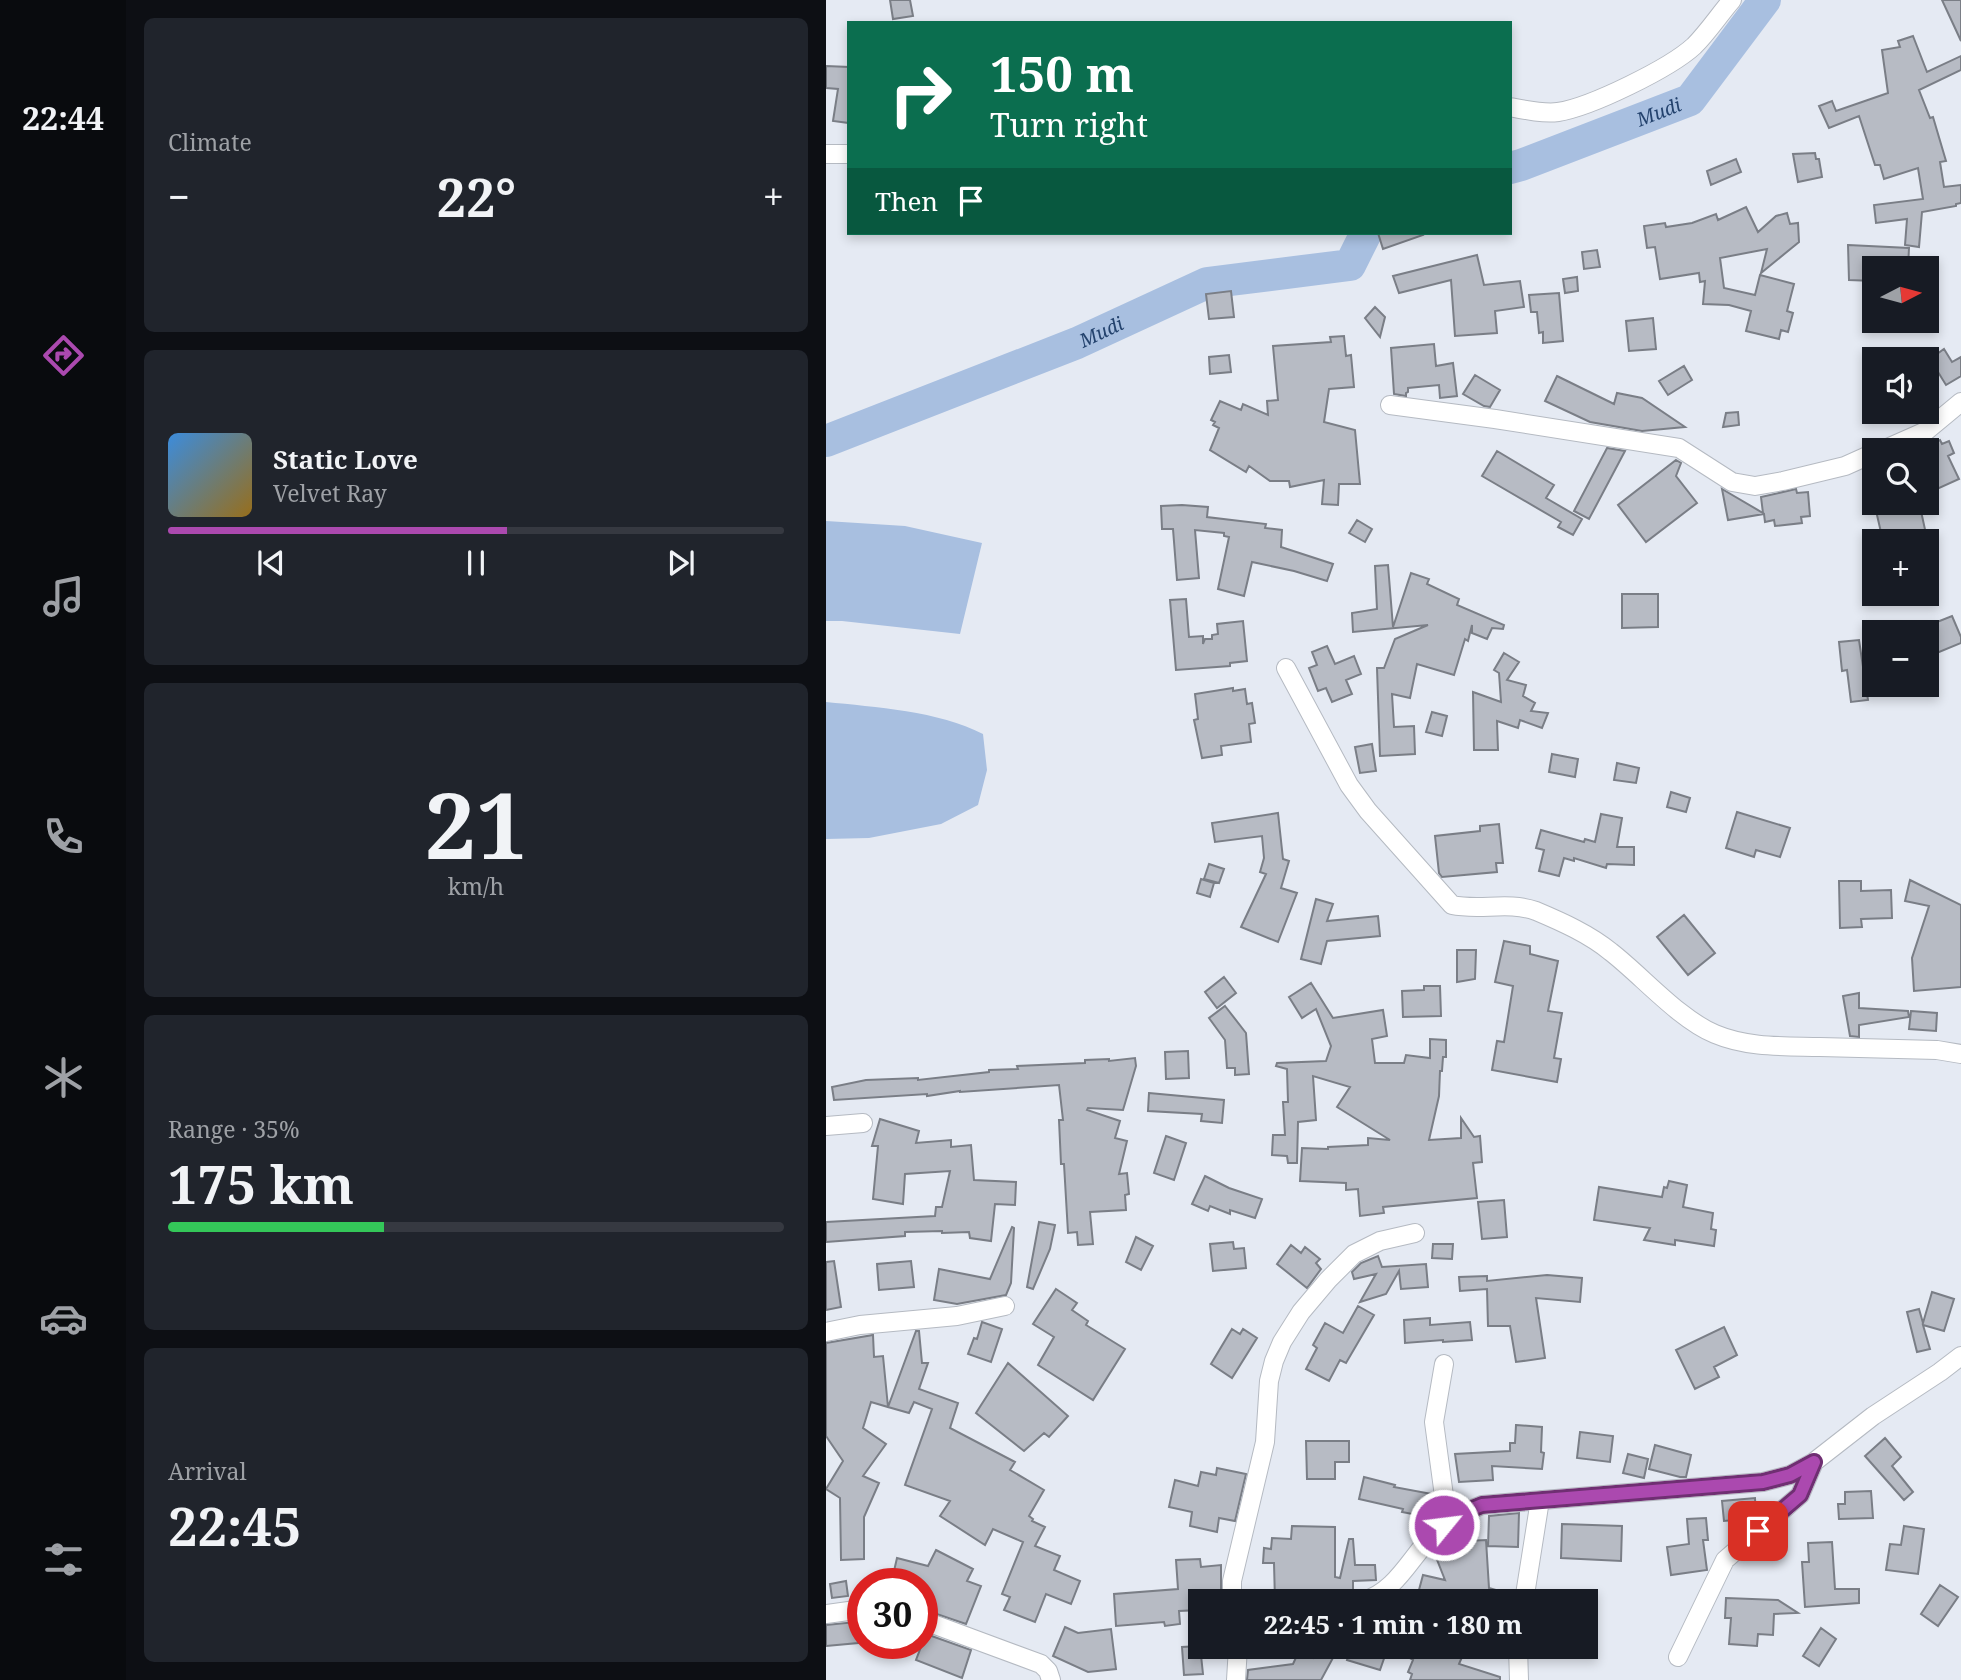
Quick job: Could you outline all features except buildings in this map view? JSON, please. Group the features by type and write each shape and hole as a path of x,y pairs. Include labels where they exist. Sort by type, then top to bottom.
{"street":[{"path":"1512,108 1557,112 1610,94 1664,66 1693,47 1732,0"},
{"path":"826,154 847,154"},
{"path":"1910,438 1926,431 1961,402"},
{"path":"1390,405 1679,448 1732,482 1755,486 1845,466 1862,458"},
{"path":"1286,668 1349,785 1452,905 1463,908 1520,906 1577,929 1609,950 1692,1022 1716,1035 1755,1045 1937,1050 1961,1054"},
{"path":"826,1126 863,1123"},
{"path":"1231,1589 1231,1581 1265,1442 1269,1381 1282,1342 1301,1311 1354,1254 1380,1241 1415,1233"},
{"path":"826,1332 860,1325 957,1316 1005,1306"},
{"path":"1386,1589 1444,1525 1455,1516 1482,1505 1763,1482 1790,1475 1814,1462 1873,1416 1961,1356"},
{"path":"1444,1364 1434,1422 1444,1496 1444,1525"},
{"path":"1678,1657 1725,1560 1800,1495 1814,1462"},
{"path":"1526,1589 1540,1500"},
{"path":"826,1614 847,1611"},
{"path":"938,1626 1041,1664 1048,1671 1051,1680"},
{"path":"1236,1680 1237,1659"},
{"path":"1518,1659 1519,1680"}],"water":[{"path":"826,521 905,526 982,543 960,634 826,621"},
{"path":"826,702 927,715 966,726 983,734 987,770 978,805 941,824 869,838 826,839"}],"waterway":[{"name":"Mudi","path":"1512,167 1690,100 1765,0"},
{"name":"Mudi","path":"826,441 1077,343 1207,283 1350,265 1365,235"}],"route":[{"path":"1444,1525 1455,1516 1482,1505 1763,1482 1790,1475 1814,1462 1800,1495 1758,1531"}]}
